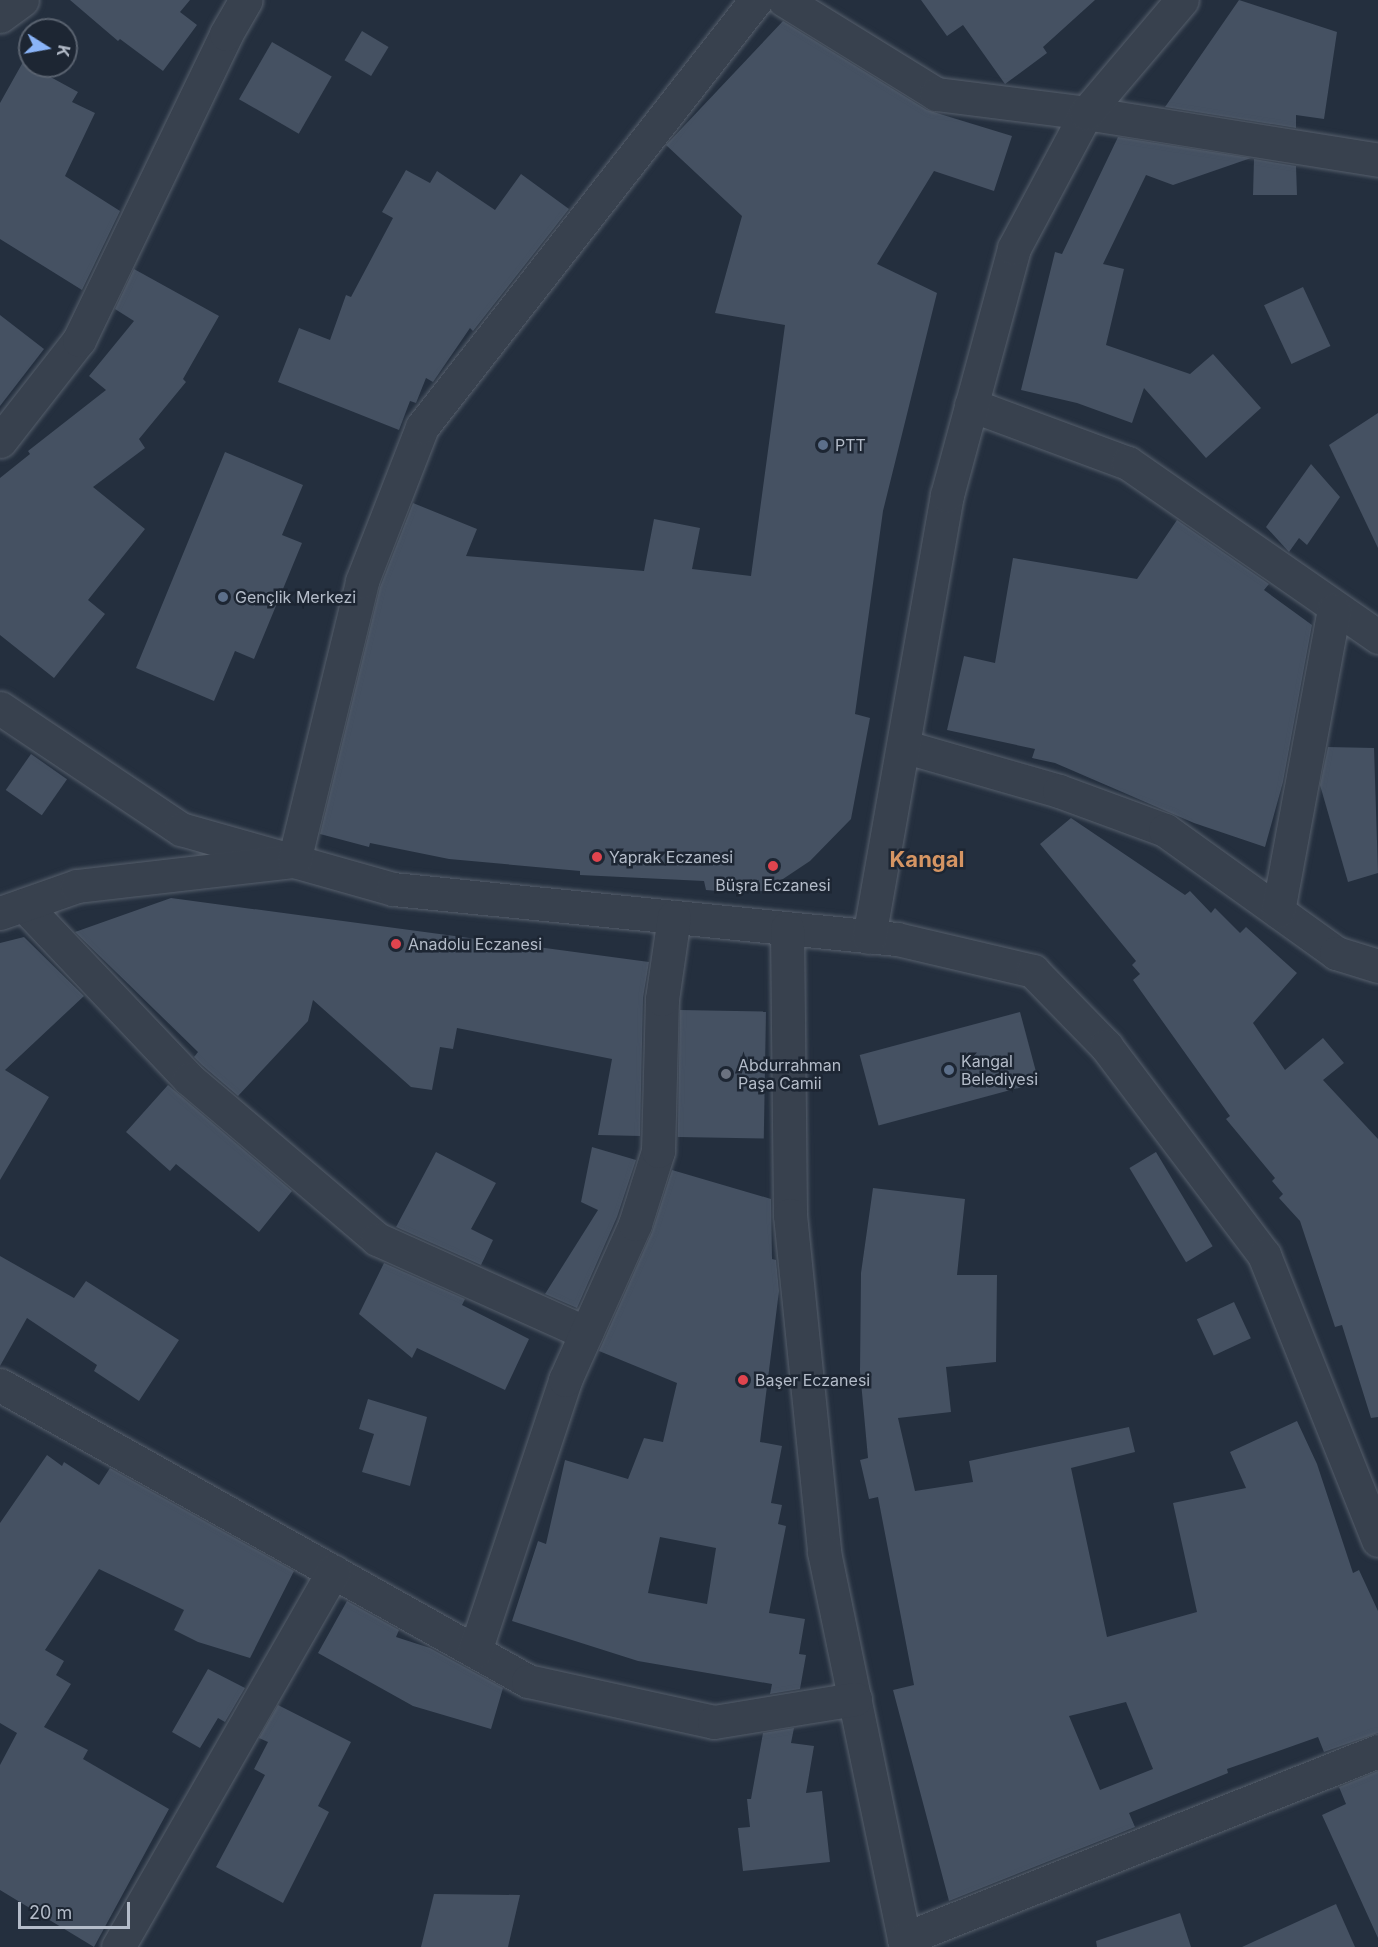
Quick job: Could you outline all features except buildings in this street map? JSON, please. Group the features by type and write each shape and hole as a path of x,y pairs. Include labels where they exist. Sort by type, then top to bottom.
{"street":[{"path":"0,16 22,0"},
{"path":"0,441 79,340 226,34 246,0"},
{"path":"294,861 362,581 422,427 756,0"},
{"path":"784,0 936,94 1086,113 1378,160"},
{"path":"869,937 906,747 947,495 1014,248 1086,113 1182,0"},
{"path":"971,405 1128,463 1334,610 1378,637"},
{"path":"1278,911 1334,610"},
{"path":"0,708 181,829 393,889 897,939 1033,971 1106,1046 1264,1255 1378,1540"},
{"path":"906,747 1059,791 1165,830 1336,953 1378,966"},
{"path":"294,861 77,886 12,909 189,1079 377,1239 586,1333"},
{"path":"475,1651 565,1380 635,1224 658,1150 662,999 674,917"},
{"path":"787,928 790,1215 824,1552 905,1943 1378,1751"},
{"path":"0,1385 528,1681 714,1722 855,1699"},
{"path":"118,1947 333,1571"}],"place":[{"name":"PTT","path":"823,445"},
{"name":"Gençlik Merkezi","path":"223,597"},
{"name":"Yaprak Eczanesi","path":"597,857"},
{"name":"Büşra Eczanesi","path":"773,866"},
{"name":"Anadolu Eczanesi","path":"396,944"},
{"name":"Kangal Belediyesi","path":"949,1070"},
{"name":"Abdurrahman Paşa Camii","path":"726,1074"},
{"name":"Başer Eczanesi","path":"743,1380"}],"district":[{"name":"Kangal","path":"927,860"}]}
